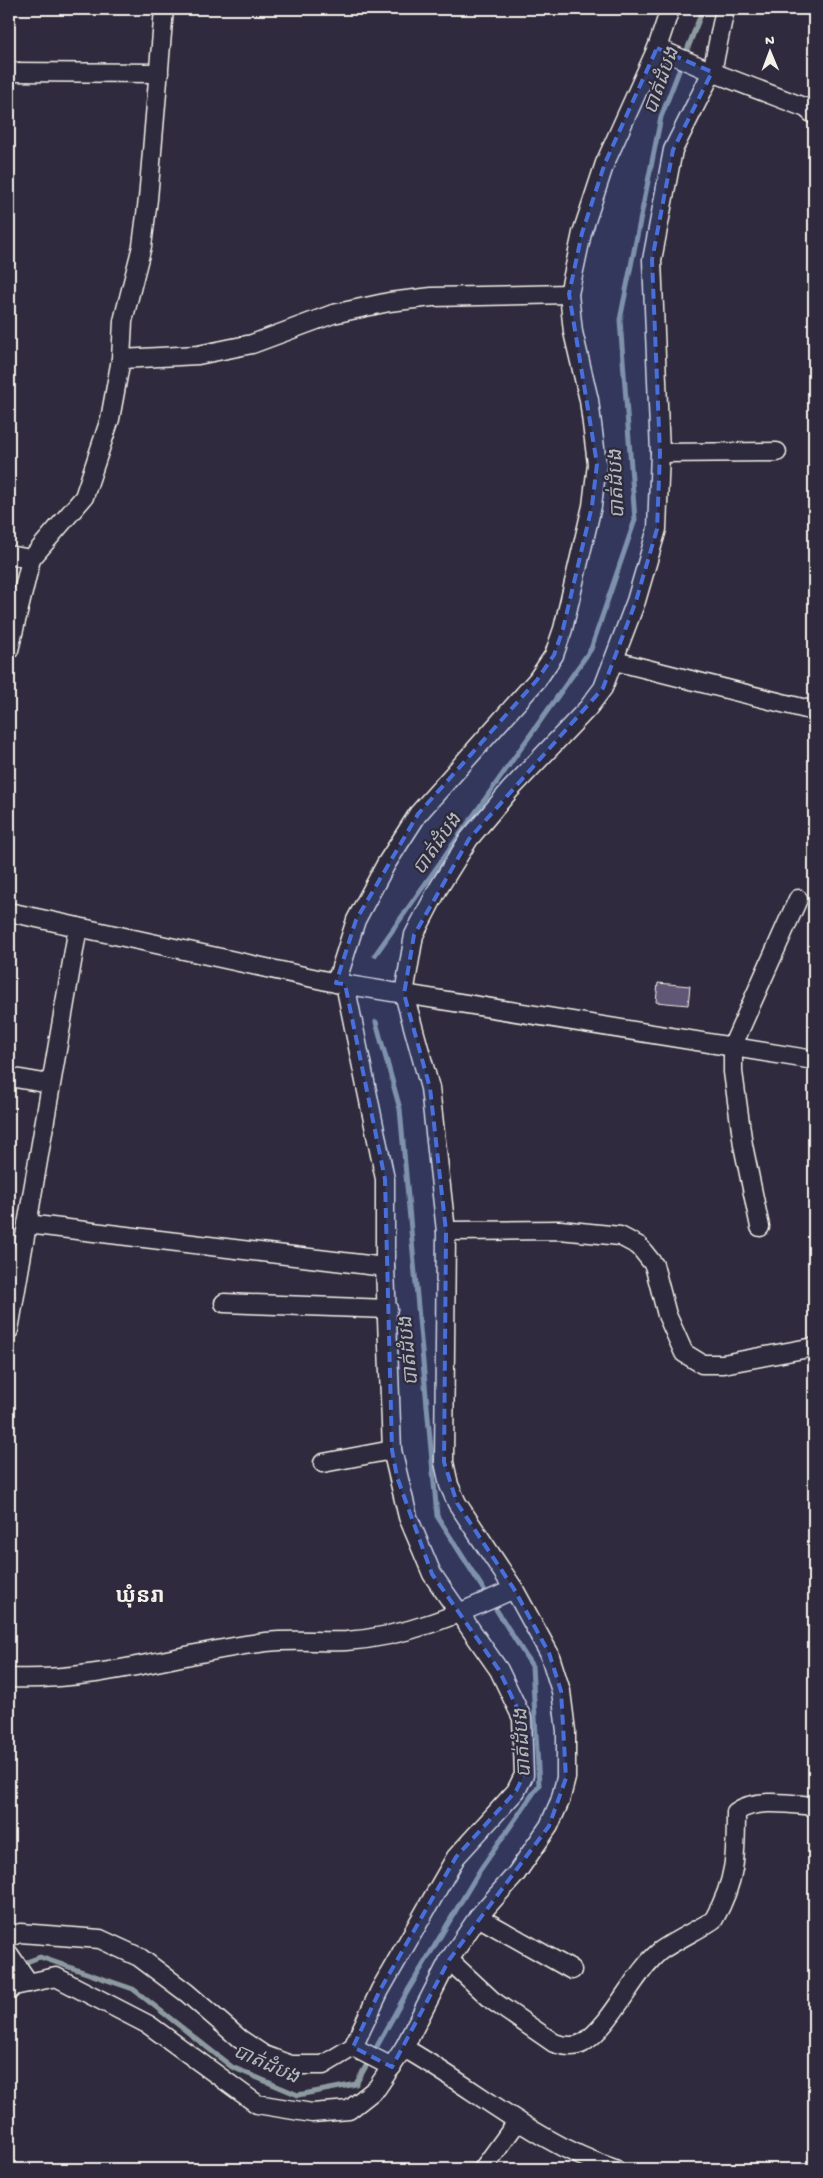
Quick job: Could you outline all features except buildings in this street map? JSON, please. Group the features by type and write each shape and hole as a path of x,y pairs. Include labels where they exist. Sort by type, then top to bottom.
{"street":[{"path":"9,650 31,558 84,497 110,419 121,359 123,320 142,246 148,200 164,9"},
{"path":"365,2053 380,1990 456,1857 516,1791 524,1775 522,1718 499,1670 432,1574 408,1517 392,1450 385,1267 386,1179 341,984 356,920 397,847 418,814 537,680 554,655 563,629 592,506 597,464 589,400 573,332 570,294 582,233 605,163 664,51 670,9"},
{"path":"9,1991 26,1979 56,1977 149,2025 257,2104 312,2113 349,2110 377,2088 392,2067 404,2048 449,1960 478,1917 516,1874 549,1826 560,1801 566,1778 566,1731 561,1691 549,1652 514,1589 457,1504 449,1485 444,1462 446,1230 430,1088 404,994 414,935 438,890 469,840 510,790 588,708 603,688 636,601 657,529 660,453 652,260 673,150 712,72 725,9"},
{"path":"664,51 712,72 806,108 814,115"},
{"path":"9,72 159,73"},
{"path":"121,359 198,355 252,344 333,314 389,302 432,296 570,294"},
{"path":"660,453 777,452"},
{"path":"9,555 31,558"},
{"path":"614,661 814,711"},
{"path":"760,1227 743,1145 733,1072 733,1045 798,899"},
{"path":"9,912 341,984 733,1045 814,1060"},
{"path":"9,1330 78,927"},
{"path":"9,1077 50,1084"},
{"path":"27,1224 385,1267"},
{"path":"446,1230 560,1230 620,1236 639,1246 654,1265 667,1315 684,1353 702,1364 723,1364 814,1347"},
{"path":"224,1303 388,1309"},
{"path":"323,1463 392,1450"},
{"path":"9,1678 84,1676 268,1642 346,1641 386,1636 414,1630 460,1614 514,1589"},
{"path":"449,1960 493,2001 554,2043 565,2047 582,2043 602,2024 658,1953 684,1935 712,1921 726,1895 735,1866 736,1812 744,1807 780,1804 814,1806"},
{"path":"478,1917 572,1970"},
{"path":"12,1934 100,1939 139,1957 187,1993 240,2039 264,2055 291,2065 323,2065 365,2053 392,2067"},
{"path":"10,1956 26,1979"},
{"path":"404,2048 446,2071 517,2122 589,2161 615,2169"},
{"path":"483,2169 517,2122"}],"highlighted area":[{"path":"657,48 712,72 673,150 652,260 660,453 657,529 636,601 603,688 469,839 414,935 404,994 430,1088 446,1231 444,1462 457,1503 514,1589 549,1653 561,1691 566,1778 549,1826 449,1960 392,2067 353,2047 380,1990 456,1857 516,1791 524,1775 524,1756 522,1718 499,1670 432,1574 397,1477 392,1450 385,1179 345,984 336,983 356,920 418,814 537,680 554,655 563,629 592,506 597,464 569,294 582,233 605,163"}],"waterway":[{"name":"បាត់ដំបង","path":"375,955 591,649 635,520 620,320 661,117 703,9"},
{"name":"បាត់ដំបង","path":"21,1964 40,1957 133,1989 232,2067 298,2095 356,2084 407,1992 480,1870 539,1785 532,1666 437,1516 400,1109 376,1022"}],"district":[{"name":"ឃុំនរា","path":"140,1595"}]}
